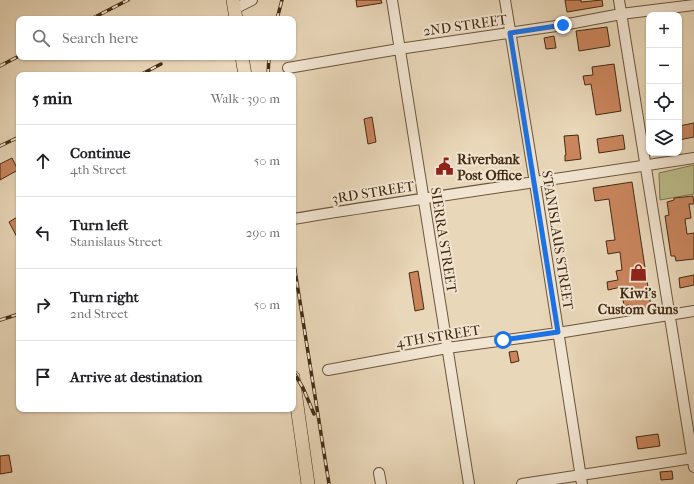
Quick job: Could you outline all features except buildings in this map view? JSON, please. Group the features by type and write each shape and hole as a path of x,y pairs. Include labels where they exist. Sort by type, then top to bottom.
{"main road":[{"path":"242,60 244,72"},
{"path":"296,398 308,484"}],"street":[{"path":"235,9 252,0"},
{"name":"SIERRA STREET","path":"392,0 468,484"},
{"name":"STANISLAUS STREET","path":"505,0 581,480"},
{"path":"522,484 581,480 694,461 619,0"},
{"name":"2ND STREET","path":"288,68 621,14 694,5"},
{"name":"3RD STREET","path":"296,219 694,158"},
{"name":"4TH STREET","path":"328,370 447,348 694,311"},
{"path":"379,473 381,484"}],"green space":[{"path":"694,165 694,194 660,200 659,173"}],"railway":[{"path":"97,16 128,0"},
{"path":"278,16 282,0"},
{"path":"0,66 16,58"},
{"path":"268,72 269,60"},
{"path":"146,72 161,64"},
{"path":"0,146 16,138"},
{"path":"296,277 329,484"},
{"path":"0,320 16,315"},
{"path":"296,376 303,388 314,414"}],"place":[{"name":"Riverbank Post Office","path":"444,167"},
{"name":"Kiwi's Custom Guns","path":"638,273"}],"route":[{"path":"503,340 558,332 510,33 563,25"}]}
